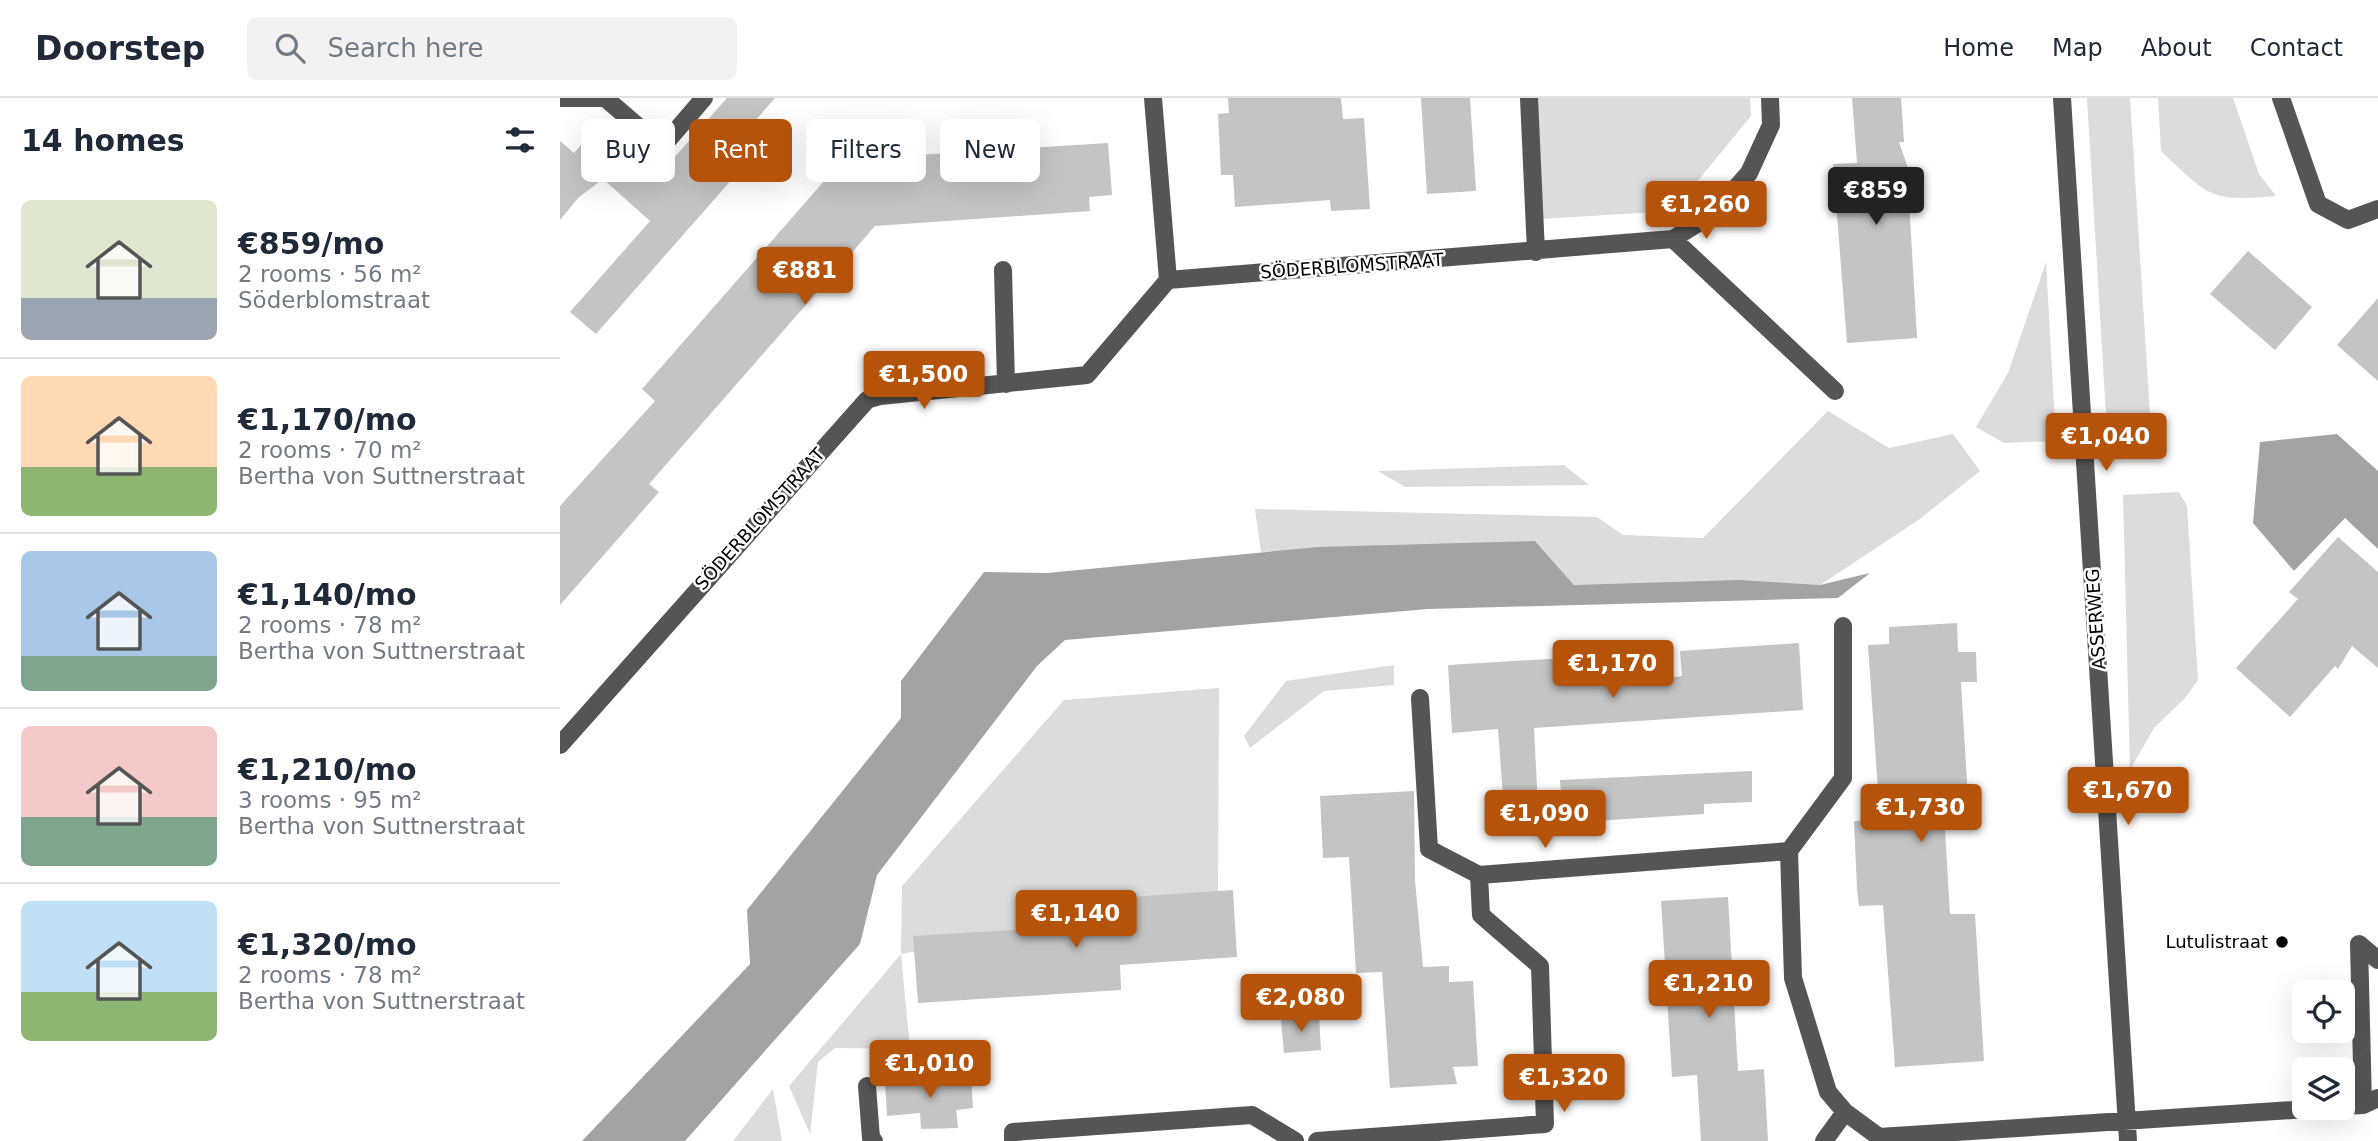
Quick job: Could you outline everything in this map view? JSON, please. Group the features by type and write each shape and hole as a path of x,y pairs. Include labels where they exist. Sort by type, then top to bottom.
{"street":[{"path":"560,98 605,98 662,147 705,98"},
{"path":"1153,98 1168,280"},
{"path":"1529,98 1535,252"},
{"name":"SÖDERBLOMSTRAAT","path":"560,745 867,400 880,396 1087,375 1168,280 1673,239 1714,213 1749,173 1771,125 1770,98"},
{"name":"ASSERWEG","path":"2062,98 2128,1141"},
{"path":"2281,98 2318,204 2348,220 2378,209"},
{"path":"1673,239 1835,391"},
{"path":"1003,270 1006,384"},
{"path":"1843,626 1843,778 1789,850 1793,978 1828,1092 1845,1112 1879,1138 2292,1110"},
{"path":"1420,698 1429,849 1479,875 1789,850"},
{"path":"1317,1141 1545,1124 1540,966 1481,915 1479,875"},
{"path":"2355,1107 2373,1106 2359,944 2378,960"},
{"path":"867,1086 871,1138 874,1141"},
{"path":"1824,1141 1845,1112"},
{"path":"1013,1136 1252,1115 1295,1141"}],"shaded area":[{"path":"1537,98 1750,98 1751,116 1673,211 1541,219"},
{"path":"2087,98 2130,98 2151,430 2107,433"},
{"path":"2158,98 2233,98 2259,174 2276,196 2223,196 2211,193 2190,178 2161,151"},
{"path":"2046,262 2056,441 2004,443 1976,427 2008,373"},
{"path":"1828,411 1889,448 1953,434 1980,471 1917,521 1820,585 1574,585 1535,541 1261,552 1255,509 1597,517 1623,535 1703,538"},
{"path":"2337,434 2378,471 2378,549 2345,518 2294,571 2253,523 2260,442"},
{"path":"1564,465 1589,485 1405,487 1378,471"},
{"path":"2179,492 2187,506 2198,680 2185,698 2154,728 2130,770 2123,495"},
{"path":"1535,541 1574,585 1739,580 1820,585 1870,573 1838,598 1428,609 1065,640 1037,666 877,875 860,944 685,1141 582,1141 750,964 747,910 901,718 901,681 984,572 1047,573 1318,547"},
{"path":"1394,665 1394,685 1324,691 1250,748 1244,736 1286,681"},
{"path":"1219,688 1218,897 1118,936 923,950 901,954 902,886 1064,700"},
{"path":"901,954 910,1049 835,1048 818,1062 810,1134 789,1086"},
{"path":"773,1089 782,1141 733,1141"}],"building":[{"path":"727,98 775,98 757,119 708,119"},
{"path":"1228,98 1341,98 1343,119 1364,118 1370,209 1331,211 1330,200 1235,207 1233,175 1221,175 1218,114 1229,113"},
{"path":"1421,98 1470,98 1476,191 1427,194"},
{"path":"1852,98 1901,98 1904,142 1899,142 1907,165 1917,338 1847,343 1833,164 1857,163"},
{"path":"560,141 574,153 581,145 581,182 599,182 578,198 560,220"},
{"path":"689,141 689,182 730,182 596,334 570,312 650,221 606,182 675,182 675,157"},
{"path":"1108,143 1112,195 1089,197 1090,211 875,226 649,484 659,492 560,605 560,506 655,401 642,389 823,182 926,182 926,154 940,154 940,182 1040,182 1040,147"},
{"path":"2248,251 2312,307 2275,350 2210,294"},
{"path":"2378,298 2378,381 2337,345"},
{"path":"2338,537 2378,572 2378,668 2352,646 2338,669 2335,666 2290,717 2236,668 2298,599 2289,592"},
{"path":"1957,623 1958,652 1976,652 1977,682 1961,682 1968,799 1960,799 1962,830 1945,830 1950,914 1975,914 1984,1061 1895,1067 1883,905 1859,906 1857,889 1854,821 1880,820 1868,645 1889,644 1889,627"},
{"path":"1799,643 1803,710 1534,728 1538,807 1504,809 1498,729 1452,733 1448,665 1566,658 1567,684 1669,678 1682,676 1680,651"},
{"path":"1752,771 1752,802 1704,804 1704,814 1563,823 1560,780"},
{"path":"1414,791 1415,880 1423,967 1449,966 1449,982 1473,981 1478,1066 1453,1067 1457,1084 1390,1088 1382,972 1356,973 1349,857 1323,858 1320,796"},
{"path":"1233,890 1237,957 1120,965 1121,990 918,1003 913,936 1116,924 1115,898"},
{"path":"1728,897 1738,1071 1764,1069 1768,1141 1701,1141 1697,1075 1672,1077 1661,901"},
{"path":"1319,1016 1321,1050 1284,1053 1281,1019"},
{"path":"971,1078 973,1108 956,1110 958,1128 921,1129 920,1113 887,1116 885,1080"}],"place":[{"name":"Lutulistraat","path":"2282,942"}]}
